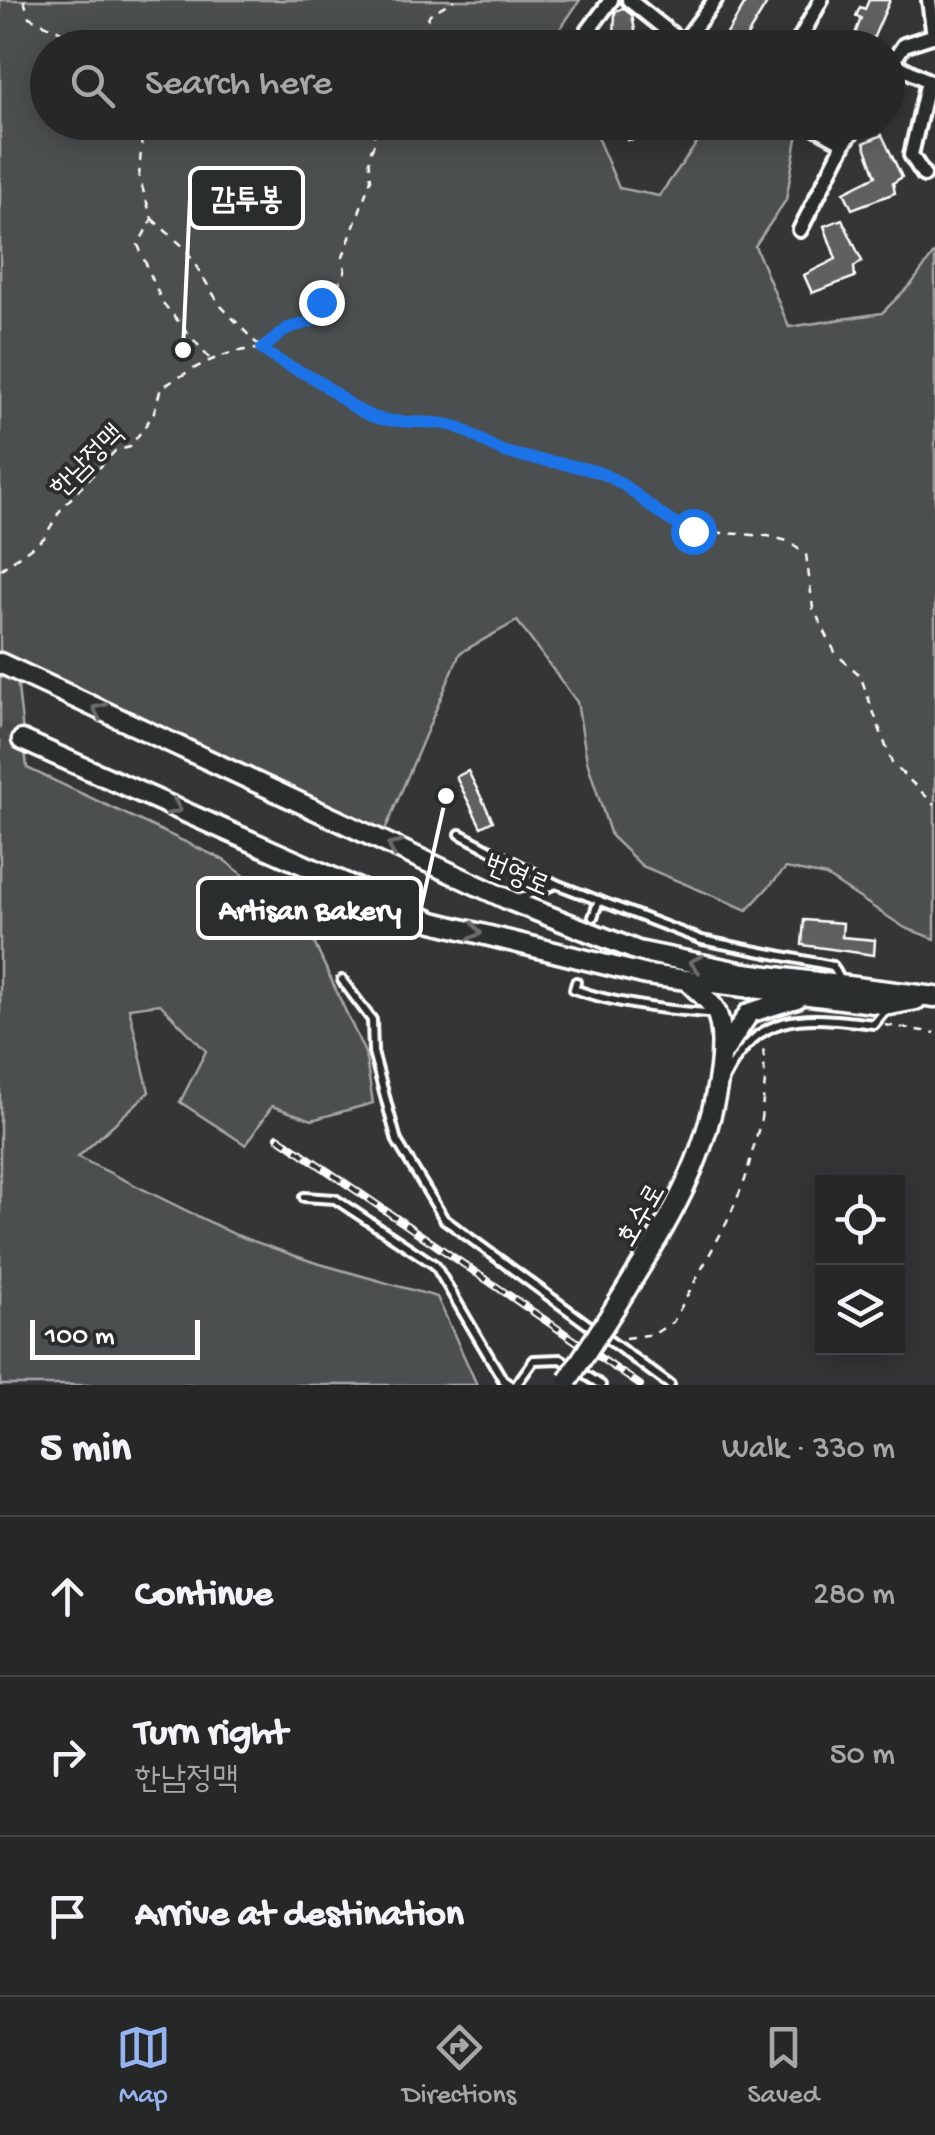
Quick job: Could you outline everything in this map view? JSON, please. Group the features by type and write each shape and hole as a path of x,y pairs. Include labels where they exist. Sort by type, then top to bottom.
{"street":[{"path":"589,30 611,0"},
{"path":"628,0 664,30"},
{"path":"693,30 716,0"},
{"path":"804,30 820,0"},
{"path":"905,44 934,36 929,0"},
{"path":"905,72 928,81 911,156 924,174"},
{"path":"837,140 844,144"},
{"path":"800,230 847,140"},
{"name":"번영로","path":"0,664 511,902 638,951 745,972 933,997"},
{"name":"번영로","path":"22,740 433,922 647,975 890,1004 933,997"},
{"name":"호수로","path":"567,1382 664,1228 697,1165 716,1098 722,1054 715,1009 687,980"},
{"name":"호수로","path":"722,1054 750,1013 810,995"}],"lane":[{"path":"460,834 556,884 702,940 832,966 843,984"},
{"path":"511,902 556,884"},
{"path":"593,917 599,900"},
{"path":"342,980 372,1020 373,1052 397,1141 444,1219 670,1385"},
{"path":"576,982 574,988 592,996 664,1010 707,1013"},
{"path":"716,1098 740,1050 757,1033 799,1020 874,1024 890,1004"},
{"path":"760,1018 768,1028"},
{"path":"304,1197 335,1199 435,1266 503,1380 513,1385 534,1360 562,1360 601,1385"}],"path":[{"path":"24,0 29,16 58,30"},
{"path":"422,30 430,14 454,0"},
{"path":"141,140 138,177 152,220 185,248 220,305 273,358 379,419 452,425 500,450 608,476 635,492 672,524 693,531 768,536 788,541 806,554 813,608 836,654 860,675 892,763 935,805"},
{"name":"한남정맥","path":"0,570 44,538 61,509 115,451 130,447 152,415 161,388 211,360 241,348 262,349 288,328 310,322 323,289 341,282 345,271 342,258 370,179 369,156 375,140"},
{"path":"152,220 138,245 150,274 162,302 211,360"},
{"path":"874,1024 935,1033"},
{"path":"610,1342 615,1338 654,1334 674,1322 684,1306 745,1180 761,1119 761,1052 768,1028"}],"shaded area":[{"path":"0,0 580,0 559,30 30,30 30,140 598,140 619,188 659,196 699,140 797,140 786,200 755,246 789,327 882,313 913,282 935,252 935,939 905,928 826,876 786,868 747,910 642,866 611,836 587,761 577,702 517,621 460,653 385,830 16,670 27,768 224,860 305,923 365,1053 373,1103 312,1120 272,1106 246,1145 180,1102 206,1051 160,1004 129,1008 149,1092 78,1157 236,1235 313,1262 437,1297 477,1385 0,1385"}],"building":[{"path":"747,0 769,0 751,30 729,30"},
{"path":"869,0 890,0 877,30 857,30 861,18 856,16 860,7 865,9"},
{"path":"623,8 632,15 635,30 614,30 615,12"},
{"path":"884,140 902,177 893,183 895,193 852,209 844,192 876,176 864,143"},
{"path":"842,219 862,261 854,267 855,277 812,293 804,275 836,259 824,226"},
{"path":"468,771 493,821 481,827 456,777"},
{"path":"804,920 843,923 842,937 875,940 874,955 802,945"}],"tunnel":[{"path":"0,729 22,740"}],"railway":[{"path":"278,1137 640,1385"}],"place":[{"name":"감투봉","path":"183,350"},
{"name":"Artisan Bakery","path":"446,796"}],"route":[{"path":"321,302 310,322 288,328 262,349 358,410 379,419 452,425 500,450 583,467 608,476 635,492 672,524 693,531"}]}
